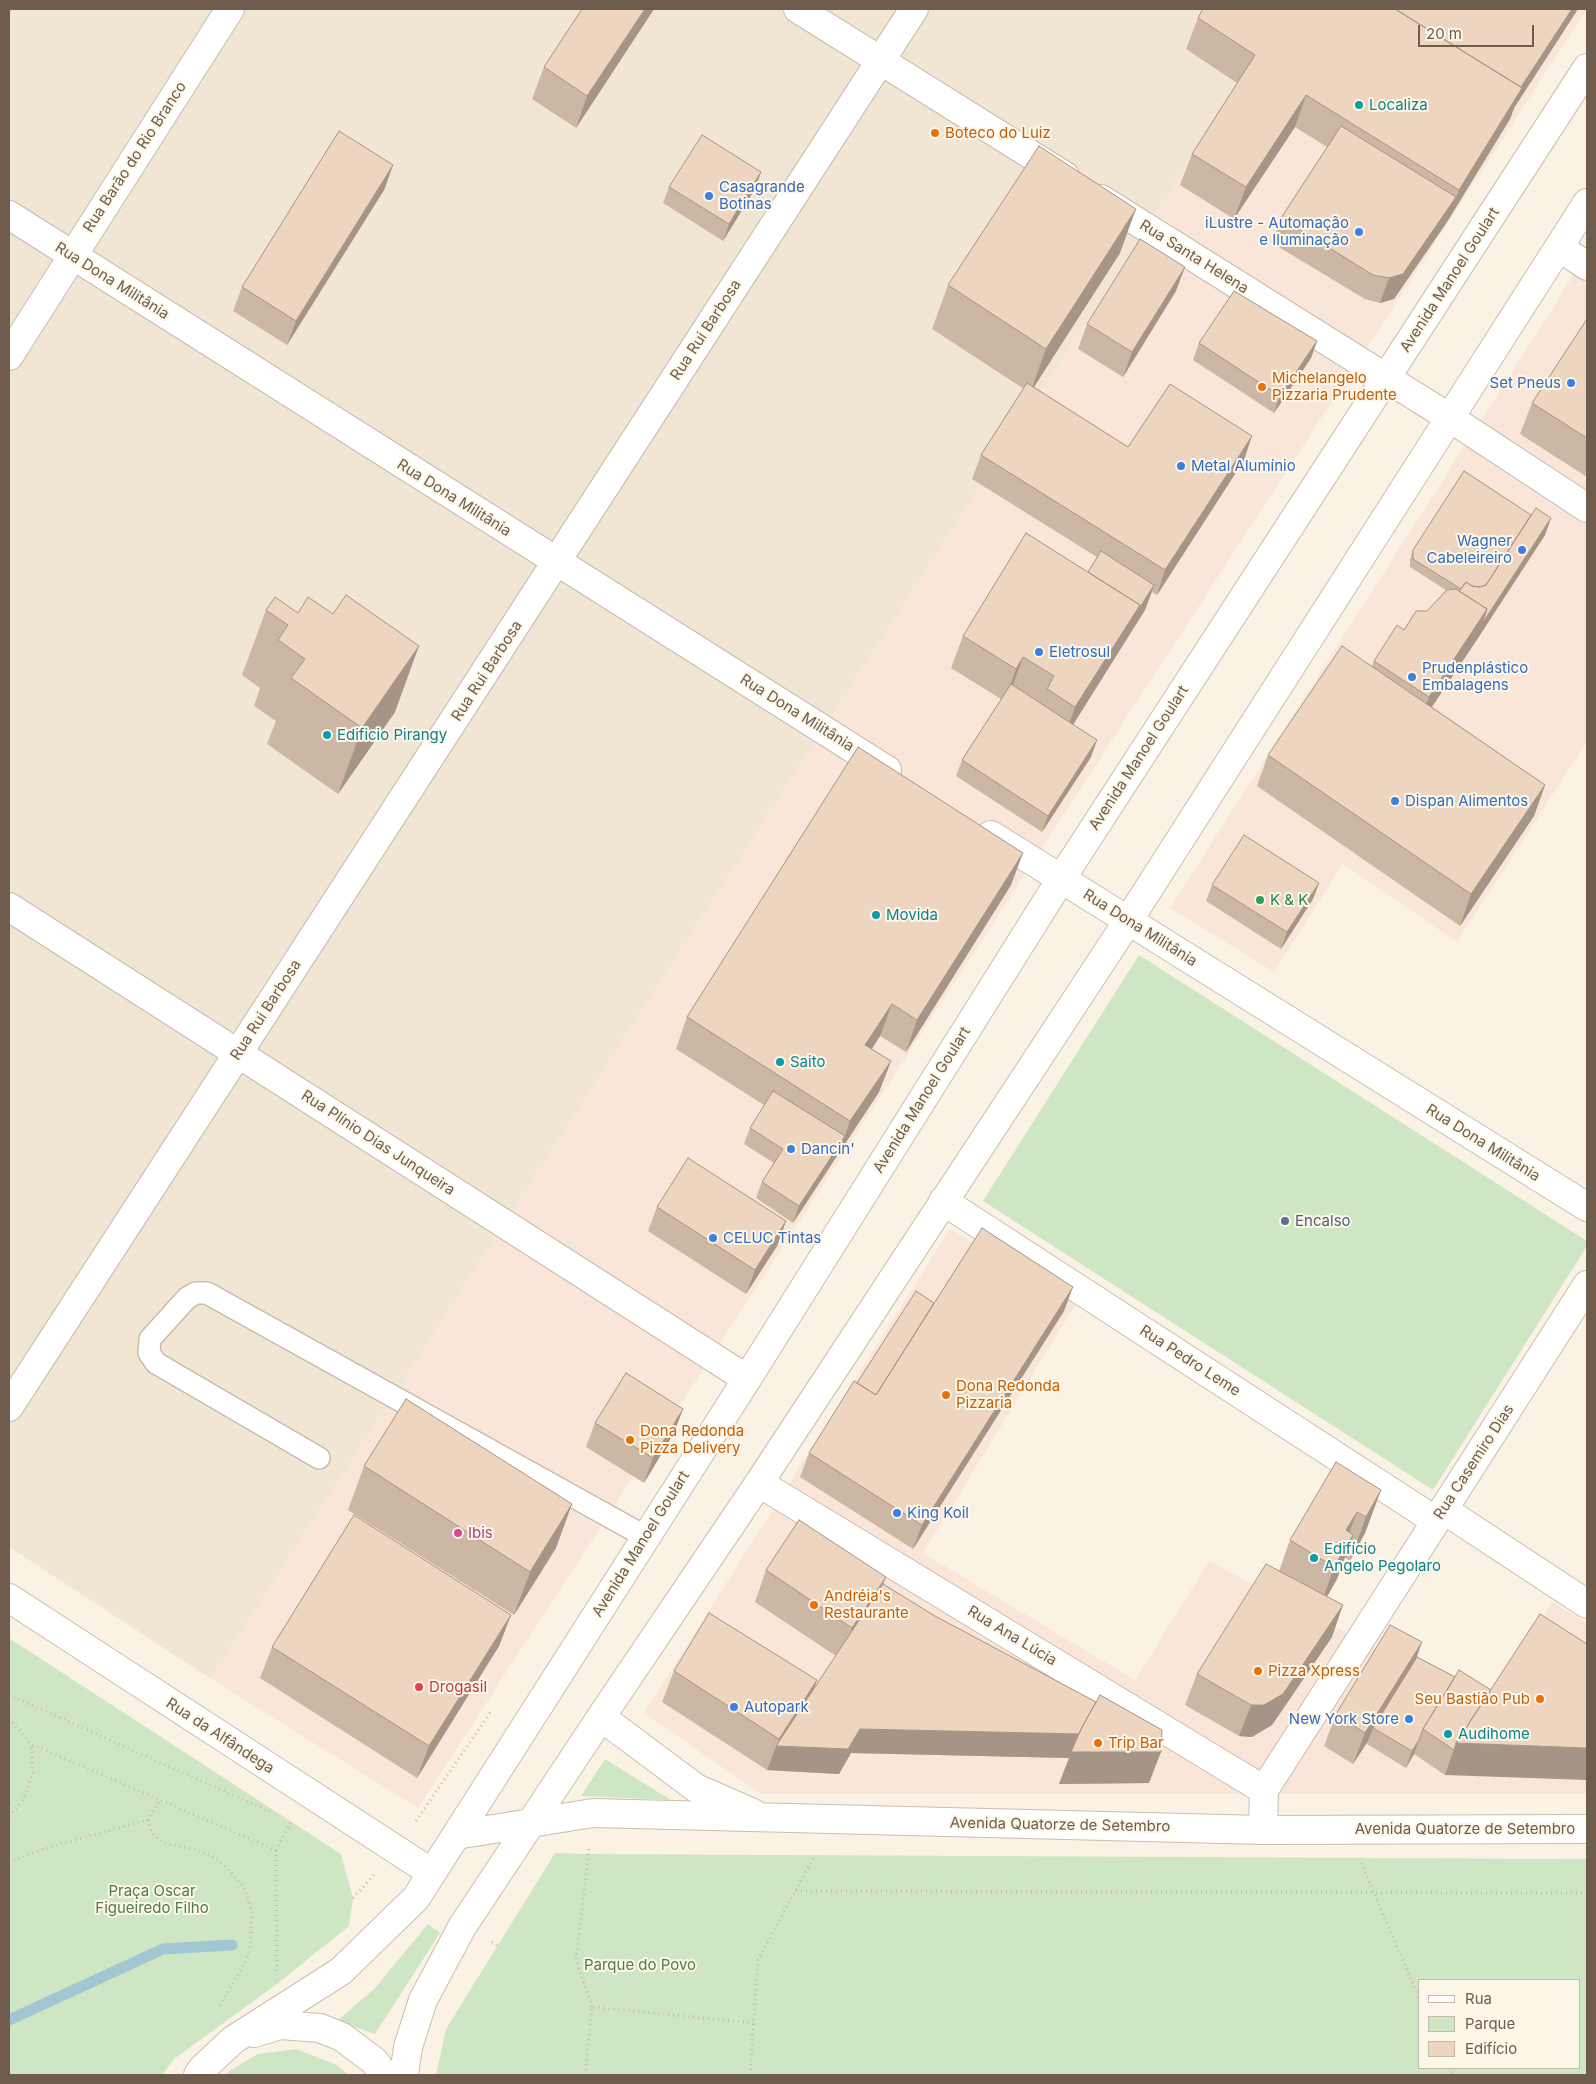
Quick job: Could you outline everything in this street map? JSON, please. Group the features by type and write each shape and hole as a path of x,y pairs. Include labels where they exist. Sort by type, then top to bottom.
{"street":[{"name":"Rua Barão do Rio Branco","path":"9,356 230,9"},
{"name":"Rua Santa Helena","path":"798,9 1450,418 1587,508"},
{"name":"Rua Rui Barbosa","path":"9,1407 914,9"},
{"name":"Avenida Manoel Goulart","path":"198,2075 233,2040 341,1971 416,1898 747,1379 1061,879 1587,68"},
{"path":"404,2075 408,2047 423,2000 462,1927 533,1822 600,1717 759,1483 1128,922 1587,203"},
{"name":"Rua Dona Militânia","path":"9,215 556,563 910,784"},
{"path":"1559,247 1587,266"},
{"name":"Rua Dona Militânia","path":"968,821 1587,1207"},
{"name":"Rua Plínio Dias Junqueira","path":"9,907 747,1379"},
{"name":"Rua Pedro Leme","path":"943,1201 1440,1515 1587,1604"},
{"name":"Rua Casemiro Dias","path":"1264,1790 1587,1285"},
{"name":"Rua Ana Lúcia","path":"759,1483 1264,1790"},
{"name":"Rua da Alfândega","path":"9,1598 432,1873"},
{"path":"600,1717 696,1788 766,1818"},
{"path":"1262,1830 1264,1790"},
{"name":"Avenida Quatorze de Setembro","path":"456,1835 593,1813 1262,1830 1587,1829"},
{"path":"233,2040 280,2025 320,2028 342,2037 374,2061 385,2075"}],"lane":[{"path":"319,1458 156,1364 149,1352 150,1339 187,1298 196,1293 207,1293 646,1537"}],"path":[{"path":"9,1695 274,1813"},
{"path":"9,1719 31,1744 276,1850"},
{"path":"9,1816 23,1800 33,1773 31,1744"},
{"path":"9,1862 53,1846 148,1820 160,1800"},
{"path":"585,2075 592,2007 576,1960 593,1813"},
{"path":"277,1975 276,1850 292,1821 283,1817"},
{"path":"148,1820 152,1833 164,1843 194,1849 215,1858 244,1887 249,1901 252,1914 250,1946 245,1963 215,2013"},
{"path":"750,2075 758,1960 815,1855"},
{"path":"1358,1858 1418,1995"},
{"path":"796,1891 1587,1894"},
{"path":"592,2007 754,2023"}],"shaded area":[{"path":"9,9 1288,9 211,1679 9,1547"},
{"path":"1288,9 1587,9 418,1808 211,1679"},
{"path":"1587,254 1587,742 1457,942 1343,864 1274,972 1170,908"},
{"path":"950,1229 1076,1304 923,1553 1135,1680 1209,1561 1485,1705 1553,1602 1587,1624 1587,1794 761,1794 644,1713"}],"green space":[{"name":"Encalso","path":"1139,955 1587,1241 1587,1246 1433,1490 983,1201"},
{"name":"Praça Oscar Figueiredo Filho","path":"9,1638 341,1854 353,1898 349,1926 277,1984 174,2059 162,2075 9,2075"},
{"path":"605,1759 671,1800 581,1796"},
{"name":"Parque do Povo","path":"555,1853 1587,1859 1587,2075 436,2075 446,2029"},
{"path":"428,1924 440,1933 375,2034 337,2021 375,1988"},
{"path":"296,2049 337,2065 349,2075 225,2075 258,2054"}],"building":[{"path":"582,9 645,9 587,96 544,67"},
{"name":"Localiza","path":"1203,9 1395,9 1522,88 1459,190 1306,95 1246,187 1192,154 1255,55 1198,18"},
{"path":"1395,9 1572,9 1521,87"},
{"name":"iLustre - Automação e Iluminação","path":"1341,126 1456,197 1403,274 1389,278 1373,275 1281,218"},
{"path":"339,131 393,165 296,321 242,287"},
{"name":"Casagrande Botinas","path":"702,135 761,172 729,224 669,187"},
{"path":"1039,146 1136,209 1046,349 948,285"},
{"path":"1140,239 1185,267 1132,352 1087,324"},
{"name":"Michelangelo Pizzaria Prudente","path":"1234,291 1317,341 1280,396 1199,343"},
{"path":"1587,319 1587,438 1532,403"},
{"path":"1027,383 1128,447 1170,384 1252,436 1165,570 981,455"},
{"path":"1464,471 1531,515 1486,585 1480,587 1472,586 1466,582 1461,589 1413,559 1413,550"},
{"path":"1536,508 1551,518 1482,624 1487,609 1459,591 1466,582 1472,586 1480,587 1486,585"},
{"name":"Eletrosul","path":"1026,533 1140,605 1075,707 1047,689 1054,676 1023,657 1016,669 963,636"},
{"path":"1101,551 1154,585 1137,612 1140,605 1088,572"},
{"path":"1456,589 1487,609 1429,697 1374,661 1397,625 1404,630 1416,611 1427,611 1447,590"},
{"path":"346,595 419,646 362,728 291,678 305,659 278,640 288,625 266,610 275,597 298,613 308,597 333,614"},
{"name":"Dispan Alimentos","path":"1342,646 1545,785 1471,894 1268,755"},
{"path":"1011,684 1097,740 1048,816 962,760"},
{"path":"858,747 1023,853 917,1020 892,1004 865,1045 891,1061 850,1121 687,1017"},
{"path":"1244,835 1319,883 1287,932 1212,885"},
{"path":"773,1091 845,1136 799,1206 762,1182 783,1149 750,1128"},
{"path":"688,1158 786,1221 755,1270 657,1207"},
{"path":"982,1228 1073,1287 922,1525 809,1453 854,1381 876,1395"},
{"path":"916,1291 934,1303 876,1395 857,1383"},
{"path":"626,1373 683,1409 653,1458 595,1423"},
{"path":"406,1399 572,1504 530,1572 364,1466"},
{"path":"1336,1462 1381,1490 1366,1517 1357,1512 1346,1530 1353,1535 1334,1567 1290,1540"},
{"path":"354,1515 511,1615 429,1746 272,1647"},
{"path":"799,1520 886,1577 852,1628 766,1570"},
{"name":"Pizza Xpress","path":"1266,1564 1343,1605 1283,1694 1264,1705 1251,1705 1197,1674"},
{"path":"883,1584 935,1616 1096,1702 1079,1734 860,1729 848,1749 776,1746"},
{"path":"709,1613 817,1680 779,1739 674,1671"},
{"name":"Seu Bastião Pub","path":"1540,1614 1587,1644 1587,1748 1456,1743"},
{"path":"1390,1625 1422,1642 1365,1733 1336,1714"},
{"name":"New York Store","path":"1417,1657 1455,1677 1423,1729 1412,1751 1373,1728"},
{"path":"1459,1670 1491,1690 1456,1743 1454,1750 1423,1729"},
{"path":"1100,1695 1162,1730 1161,1752 1071,1752 1082,1727"}],"waterway":[{"path":"9,2020 163,1949 232,1945"}],"place":[{"name":"Localiza","path":"1359,105"},
{"name":"Boteco do Luiz","path":"935,133"},
{"name":"Casagrande Botinas","path":"709,196"},
{"name":"iLustre - Automação e Iluminação","path":"1359,232"},
{"name":"Set Pneus","path":"1571,383"},
{"name":"Michelangelo Pizzaria Prudente","path":"1262,387"},
{"name":"Metal Alumínio","path":"1181,466"},
{"name":"Wagner Cabeleireiro","path":"1522,550"},
{"name":"Eletrosul","path":"1039,652"},
{"name":"Prudenplástico Embalagens","path":"1412,677"},
{"name":"Edificio Pirangy","path":"327,735"},
{"name":"Dispan Alimentos","path":"1395,801"},
{"name":"K & K","path":"1260,900"},
{"name":"Movida","path":"876,915"},
{"name":"Saito","path":"780,1062"},
{"name":"Dancin'","path":"791,1149"},
{"name":"Encalso","path":"1285,1221"},
{"name":"CELUC Tintas","path":"713,1238"},
{"name":"Dona Redonda Pizzaria","path":"946,1395"},
{"name":"Dona Redonda Pizza Delivery","path":"630,1440"},
{"name":"King Koil","path":"897,1513"},
{"name":"Ibis","path":"458,1533"},
{"name":"Edifício Angelo Pegolaro","path":"1314,1558"},
{"name":"Andréia's Restaurante","path":"814,1605"},
{"name":"Pizza Xpress","path":"1258,1671"},
{"name":"Drogasil","path":"419,1687"},
{"name":"Seu Bastião Pub","path":"1540,1699"},
{"name":"Autopark","path":"734,1707"},
{"name":"New York Store","path":"1409,1719"},
{"name":"Audihome","path":"1448,1734"},
{"name":"Trip Bar","path":"1098,1743"}]}
